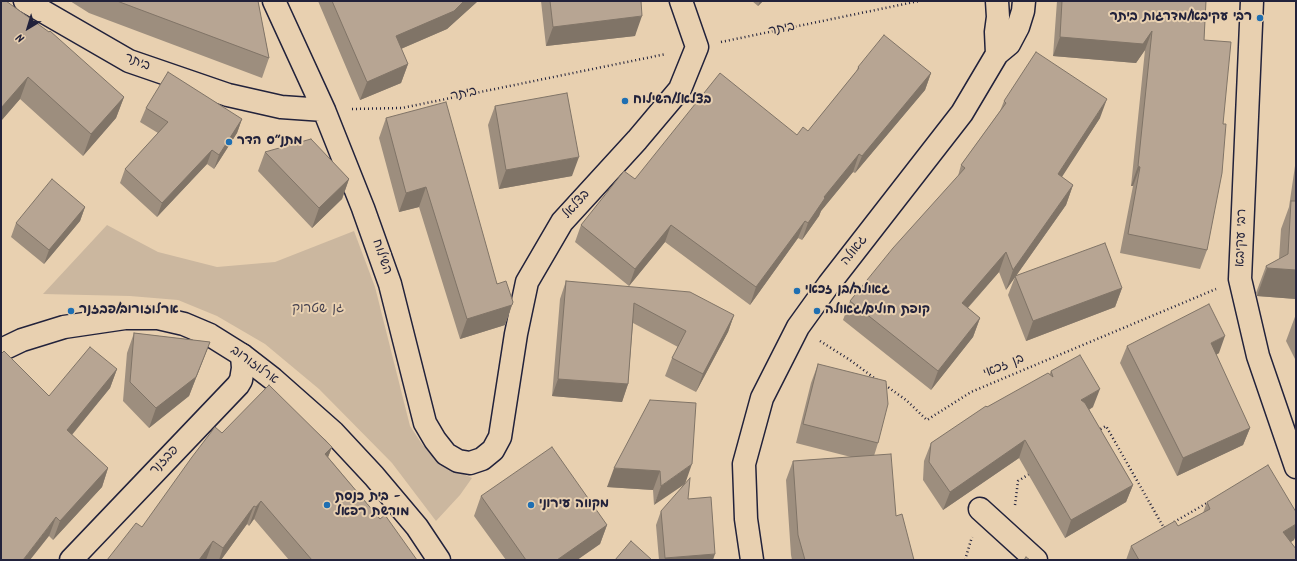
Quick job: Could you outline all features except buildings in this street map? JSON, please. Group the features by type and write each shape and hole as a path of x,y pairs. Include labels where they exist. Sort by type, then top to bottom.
{"street":[{"name":"ביתר","path":"25,1 128,61 228,95 281,107 324,110"},
{"name":"השילוח","path":"274,1 324,110 363,208 390,284 425,423 435,440 446,454 458,461 470,464 482,459 493,450 500,437"},
{"path":"681,1 697,47"},
{"path":"996,1 998,18 996,32 997,54"},
{"name":"גאולה","path":"752,560 746,519 744,464 762,398 798,327 829,284 962,113 997,54 1009,44 1018,27 1023,11 1024,1"},
{"name":"רבי עקיבא","path":"1252,1 1240,278 1258,356 1296,468"},
{"name":"בצלאל","path":"500,437 516,334 527,282 562,222 637,140 680,89 697,47"},
{"name":"ארלוזורוב","path":"1,350 22,340 64,327 125,318 158,318 184,324 210,335 242,355 273,379 333,432 374,476 417,527 439,560"},
{"name":"פבזנר","path":"71,560 238,385 241,380 243,368 242,355"},
{"path":"980,509 1036,560"}],"path":[{"name":"ביתר","path":"324,110 402,108 919,1"},
{"name":"בן זכאי","path":"798,327 850,360 906,400 927,420 972,392 1240,278"},
{"path":"1092,434 1106,426 1164,528 1211,501"},
{"path":"1011,537 1018,480 1032,472"}],"green space":[{"name":"גן שטרוק","path":"107,225 158,252 217,267 275,262 354,231 375,287 410,426 422,444 435,459 472,478 460,495 436,521 392,463 319,389 265,344 217,316 178,300 130,296 43,294"}],"place":[{"name":"רבי עקיבא/מדרגות ביתר","path":"1260,18"},
{"name":"בצלאל/השילוח","path":"625,101"},
{"name":"מתנ״ס הדר","path":"229,142"},
{"name":"גאולה/בן זכאי","path":"797,291"},
{"name":"ארלוזורוב/פבזנר","path":"71,311"},
{"name":"קופת חולים/גאולה","path":"817,311"},
{"name":"בית כנסת - מורשת רפאל","path":"327,505"},
{"name":"מקווה עירוני","path":"531,505"}]}
